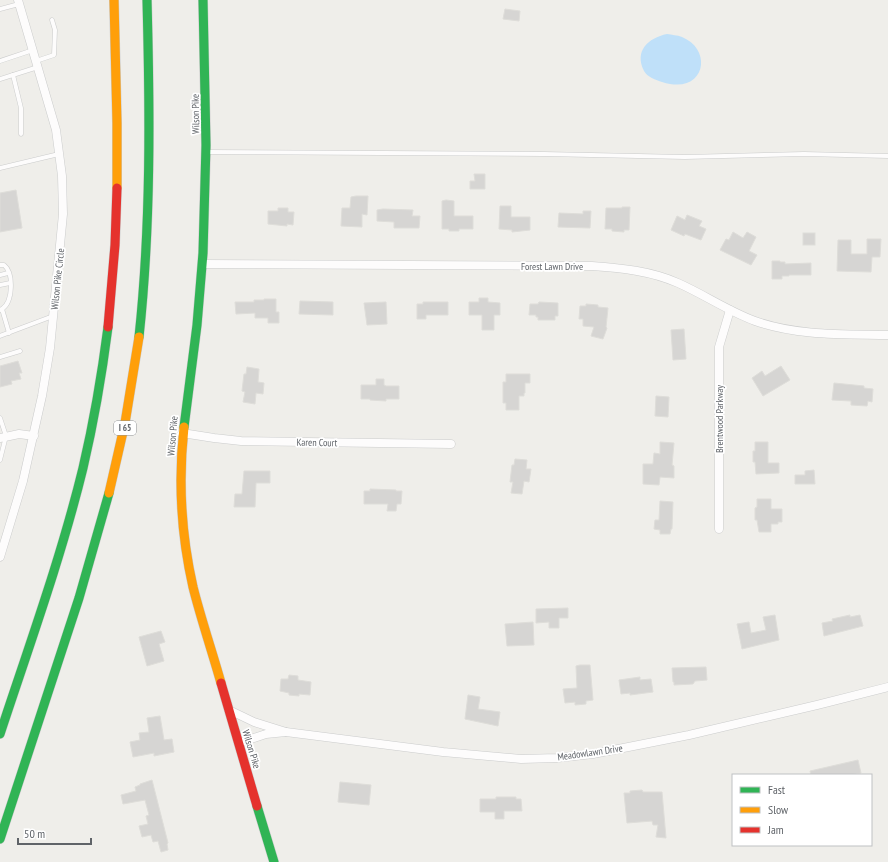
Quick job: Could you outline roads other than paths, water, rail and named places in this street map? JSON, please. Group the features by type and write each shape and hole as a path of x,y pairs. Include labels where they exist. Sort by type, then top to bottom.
{"main road":[{"path":"0,734 48,588 78,486 93,421 106,345 114,261 117,201 114,0"},
{"name":"I 65","path":"0,839 73,618 101,526 115,474 132,388 142,317 148,239 150,141 147,0"},
{"name":"Wilson Pike","path":"203,0 206,152 205,221 200,298 182,433 181,495 183,525 188,561 199,609 274,862"}],"street":[{"name":"Wilson Pike Circle","path":"0,557 23,481 42,396 54,316 63,214 62,176 56,130 18,2"},
{"name":"Forest Lawn Drive","path":"203,264 604,267 633,270 660,276 683,285 730,310 764,323 804,332 888,335"},
{"name":"Brentwood Parkway","path":"719,528 719,347 730,310"},
{"name":"Karen Court","path":"182,433 207,438 241,441 451,444"},
{"path":"3,437 19,434 34,436"},
{"name":"Meadowlawn Drive","path":"229,710 254,722 286,732 443,752 521,759 557,758 593,754 689,735 888,687"},
{"name":"Meadowlawn Drive","path":"239,743 266,734 286,732"}],"lane":[{"path":"0,9 18,2"},
{"path":"0,79 13,75 54,55 55,30 52,20"},
{"path":"0,61 33,50"},
{"path":"13,75 21,108 21,134"},
{"path":"206,152 544,154 685,157 804,154 888,156"},
{"path":"0,168 60,154"},
{"path":"0,265 6,266 10,283 10,297 6,306 1,310 9,333"},
{"path":"0,275 8,273"},
{"path":"0,285 10,283"},
{"path":"0,336 54,316"},
{"path":"0,357 20,351"},
{"path":"0,418 3,437 0,460"}],"water":[{"path":"667,34 682,37 692,43 698,51 701,61 700,70 696,77 688,83 677,85 662,82 649,77 645,73 641,64 642,52 645,46 654,39"}]}
